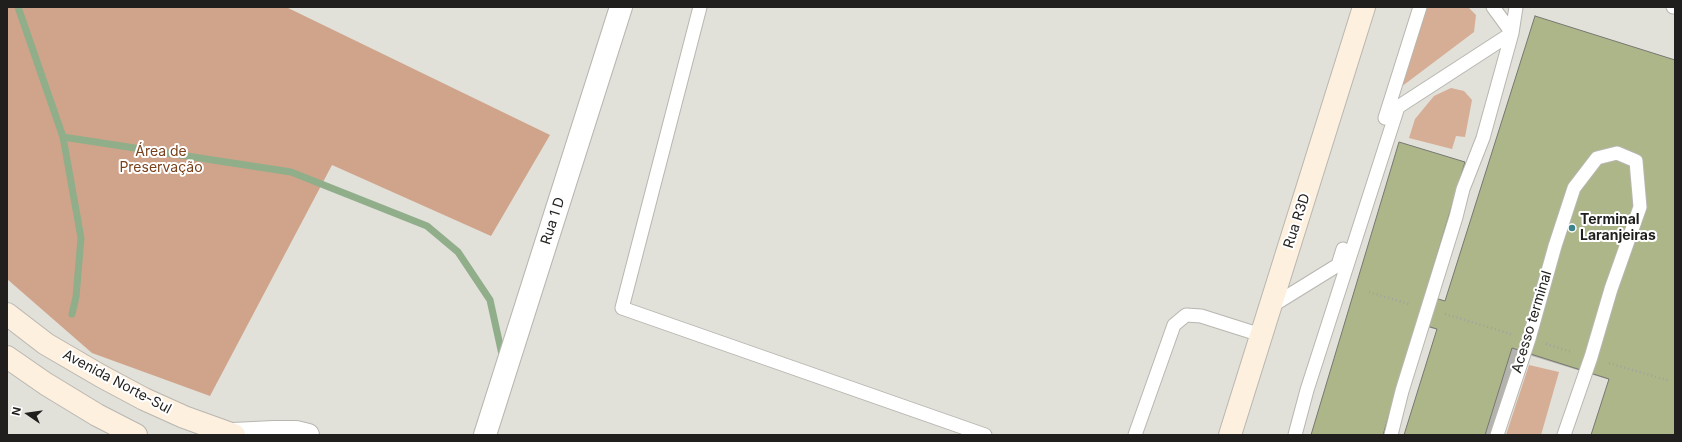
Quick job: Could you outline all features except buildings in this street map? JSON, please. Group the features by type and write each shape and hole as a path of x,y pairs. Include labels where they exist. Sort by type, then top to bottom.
{"main road":[{"name":"Rua R3D","path":"1230,435 1364,7"},
{"name":"Avenida Norte-Sul","path":"7,314 46,344 101,376 144,399 233,435"},
{"path":"7,357 97,415 136,435"}],"street":[{"name":"Rua 1 D","path":"485,435 621,7"},
{"path":"233,435 296,432 308,435"}],"lane":[{"path":"700,7 622,308 985,435"},
{"path":"1270,307 1338,265 1420,7"},
{"path":"1494,7 1512,33"},
{"path":"1391,435 1402,391 1456,217 1463,189 1483,138 1512,33 1516,7"},
{"path":"1295,435 1398,107 1512,33"},
{"name":"Acesso terminal","path":"1497,435 1508,397 1529,339 1555,246 1574,188 1597,158 1616,153 1636,161 1640,207 1611,289 1564,435"},
{"path":"1135,435 1174,325 1186,315 1201,316 1261,335"}],"shaded area":[{"path":"1429,7 1468,7 1476,15 1474,32 1401,87 1419,16"},
{"path":"1451,88 1464,91 1472,100 1465,137 1456,136 1452,149 1409,138 1415,119 1434,96"},
{"path":"1529,365 1559,372 1541,435 1506,435"}],"green space":[{"name":"Área de Preservação","path":"7,7 286,7 550,135 491,236 332,165 210,396 92,353 7,279"}],"waterway":[{"path":"18,7 63,137 81,238 76,297 72,314"},
{"path":"63,137 291,172 427,226 458,252 490,300 503,359"}],"place":[{"name":"Terminal Laranjeiras","path":"1572,228"}]}
